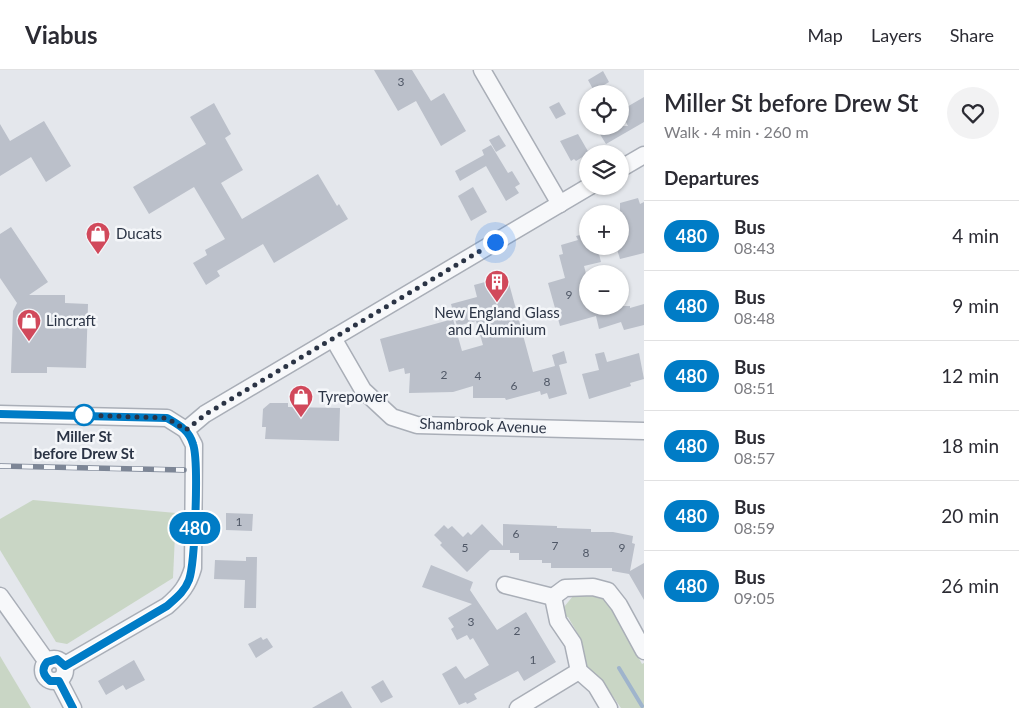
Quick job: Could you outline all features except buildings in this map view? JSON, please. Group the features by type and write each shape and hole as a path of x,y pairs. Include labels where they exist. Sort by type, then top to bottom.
{"street":[{"path":"482,70 560,204"},
{"path":"629,164 644,155"},
{"path":"186,430 206,414 579,193"},
{"name":"Shambrook Avenue","path":"333,338 363,390 392,417 417,425 644,431"},
{"path":"0,414 167,418 186,430 194,445 193,568 181,594 167,606 65,666"},
{"path":"505,585 553,597"},
{"path":"553,597 565,588 593,588 608,591 619,605 644,651"},
{"path":"0,596 47,662"},
{"path":"553,597 558,621 573,643 579,671 596,686 608,708"},
{"path":"57,659 65,666 66,673 59,681 50,681 44,674 43,670 47,662 57,659"},
{"path":"518,708 579,671"},
{"path":"59,681 73,708"}],"green space":[{"path":"33,500 176,513 173,578 67,644 56,642 0,550 0,519"},
{"path":"573,596 601,596 615,604 622,627 642,664 644,663 644,708 621,708 612,695 608,696 586,670 577,643 582,641 568,617 562,619 564,607"},
{"path":"0,656 31,708 0,708"}],"waterway":[{"path":"619,668 642,706"}],"railway":[{"path":"0,466 184,470"}],"bus line":[{"name":"480","path":"0,414 167,418 186,430 194,445 195,530 193,568 188,582 181,594 167,606 65,666 57,659 52,659 44,665 43,670 46,678 54,682 59,681 73,708"}],"place":[{"name":"Ducats","path":"98,255"},
{"name":"New England Glass and Aluminium","path":"497,303"},
{"name":"Lincraft","path":"29,342"},
{"name":"Miller St before Drew St","path":"84,415"},
{"name":"Tyrepower","path":"301,418"}],"route":[{"path":"84,415 79,415 167,418 186,430 206,414 495,242"}]}
